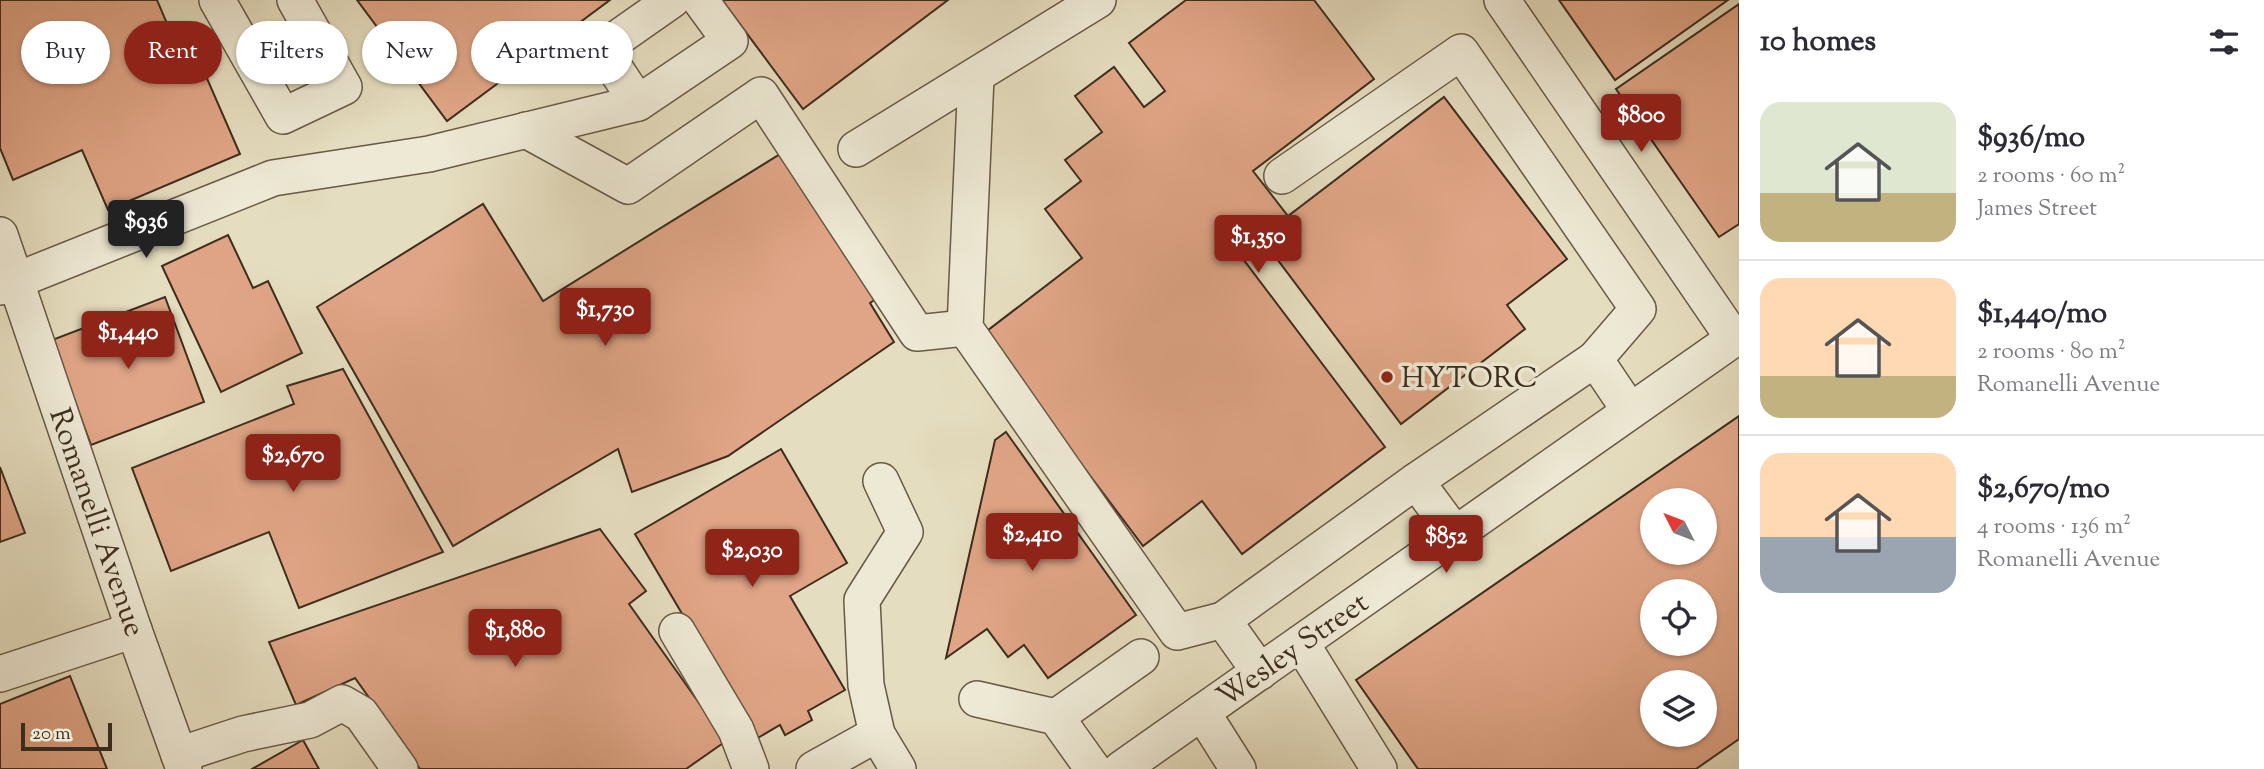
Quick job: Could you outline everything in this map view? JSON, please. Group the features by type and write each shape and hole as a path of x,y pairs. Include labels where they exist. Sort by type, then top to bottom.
{"street":[{"path":"218,0 283,116 344,86 295,0"},
{"path":"638,103 602,49 671,0"},
{"path":"8,285 273,178 429,154 638,103 730,41 700,0"},
{"path":"856,149 1098,0"},
{"path":"1502,0 1737,337"},
{"path":"976,77 965,328 1177,632 1223,620 1416,481 1595,359 1638,309 1461,52 1282,177"},
{"path":"526,130 628,186 761,95 917,333 965,328"},
{"name":"Romanelli Avenue","path":"0,234 8,285 181,762"},
{"name":"Wesley Street","path":"1121,769 1737,337"},
{"path":"1595,359 1630,411"},
{"path":"881,481 905,532 862,600 866,685 877,734 898,769"},
{"path":"1416,481 1455,534"},
{"path":"1223,620 1260,672"},
{"path":"0,674 134,630"},
{"path":"677,631 736,730 751,769"},
{"path":"1301,643 1379,769"},
{"path":"1056,718 1141,657"},
{"path":"977,699 1056,718 1093,769"},
{"path":"181,762 243,734 310,720 342,703 361,714 400,769"},
{"path":"1202,712 1238,769"},
{"path":"814,769 877,734"}],"building":[{"path":"0,0 157,0 166,21 124,21 124,84 209,84 240,154 108,210 82,150 13,180 0,148"},
{"path":"357,0 610,0 582,21 471,21 471,84 497,84 447,121 419,84 457,84 457,21 373,21"},
{"path":"722,0 948,0 803,109"},
{"path":"1186,0 1314,0 1374,79 1253,171 1288,216 1444,97 1567,259 1507,305 1525,329 1401,424 1256,231 1234,247 1385,447 1242,554 1202,501 1143,546 983,334 1082,258 1045,209 1081,181 1065,160 1102,132 1075,96 1114,67 1144,107 1165,91 1129,43"},
{"path":"1559,0 1728,0 1615,80"},
{"path":"1739,4 1739,224 1719,237 1616,89"},
{"path":"785,151 876,299 870,303 894,342 728,456 632,492 618,449 453,546 317,307 483,204 543,301"},
{"path":"228,235 253,288 268,281 302,353 221,392 162,266"},
{"path":"165,297 204,402 91,445 52,340"},
{"path":"343,369 443,552 299,608 269,532 171,571 132,468 294,404 287,386"},
{"path":"1739,416 1739,739 1696,769 1418,769 1356,680"},
{"path":"1006,432 1136,615 1048,678 1024,645 1008,657 987,629 946,658 995,440"},
{"path":"781,449 847,563 790,596 845,690 808,711 812,720 785,735 780,725 756,739 635,534"},
{"path":"0,467 25,533 0,542"},
{"path":"600,529 646,591 629,604 726,741 686,769 420,769 355,678 296,705 269,642"},
{"path":"70,676 107,769 0,769 0,704"},
{"path":"303,740 319,769 252,769"}],"place":[{"name":"HYTORC","path":"1387,377"}]}
